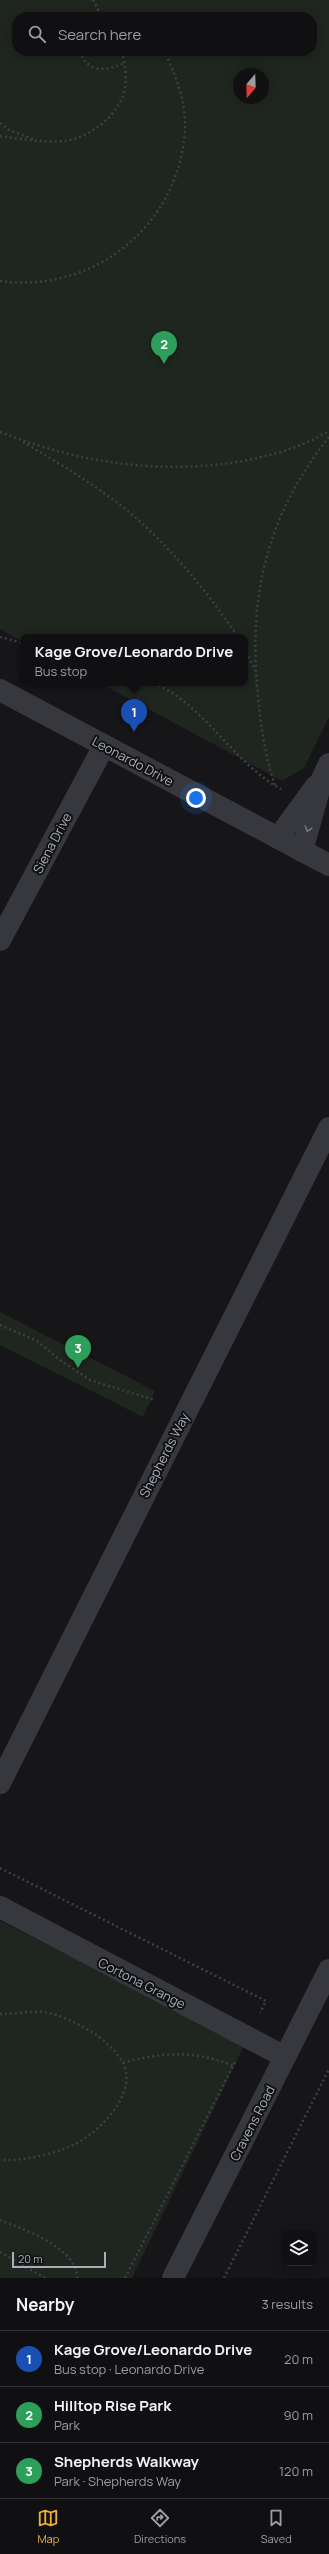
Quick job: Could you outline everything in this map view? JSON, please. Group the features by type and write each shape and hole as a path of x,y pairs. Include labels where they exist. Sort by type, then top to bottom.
{"street":[{"name":"Leonardo Drive","path":"0,690 329,865"},
{"name":"Siena Drive","path":"0,940 104,746"},
{"path":"278,838 325,772"},
{"path":"302,851 325,772"},
{"name":"Shepherds Way","path":"0,1783 329,1128"},
{"name":"Cortona Grange","path":"0,1907 248,2036 285,2057"},
{"name":"Cravens Road","path":"173,2277 329,1970"}],"path":[{"path":"93,0 99,12"},
{"path":"82,56 85,63 98,70 110,70 124,63"},
{"path":"0,136 37,141 65,141 86,134 104,122 123,96 125,81 123,56"},
{"path":"0,281 17,284 48,281 80,274 108,260 126,247 154,219 172,184 181,158 185,128 181,96 173,69 166,56"},
{"path":"0,123 9,130 37,141"},
{"path":"0,432 18,439 94,461 156,468 201,467 259,458 310,443 329,431"},
{"path":"275,785 261,722 256,673 256,604 272,539 302,474 329,437"},
{"path":"18,439 100,491 145,526 186,568 236,634"},
{"path":"0,637 20,642"},
{"path":"248,654 256,673"},
{"path":"159,686 185,702 254,769 275,785 304,801"},
{"path":"0,1325 37,1341 60,1360 90,1380 154,1400"},
{"path":"0,1868 266,2001 125,2278"},
{"path":"0,2014 43,2012 80,2024 105,2040 123,2064 125,2075 124,2092 114,2111 97,2131 72,2146 25,2158 0,2160"},
{"path":"123,2064 165,2054 197,2055 217,2059 233,2066"},
{"path":"224,2278 329,2069"},
{"path":"0,2220 33,2234 53,2245 73,2262 76,2267 77,2278"},
{"path":"0,2252 45,2278"}],"shaded area":[{"path":"0,0 329,0 329,717 304,768 282,781 106,686 248,686 248,634 20,634 20,640 0,629"},
{"path":"0,1312 155,1391 143,1417 0,1345"},
{"path":"0,1921 245,2044 132,2278 0,2278"}],"place":[{"name":"Hilltop Rise Park","path":"164,364"},
{"name":"Kage Grove/Leonardo Drive","path":"134,732"},
{"name":"Shepherds Walkway","path":"78,1368"}]}
